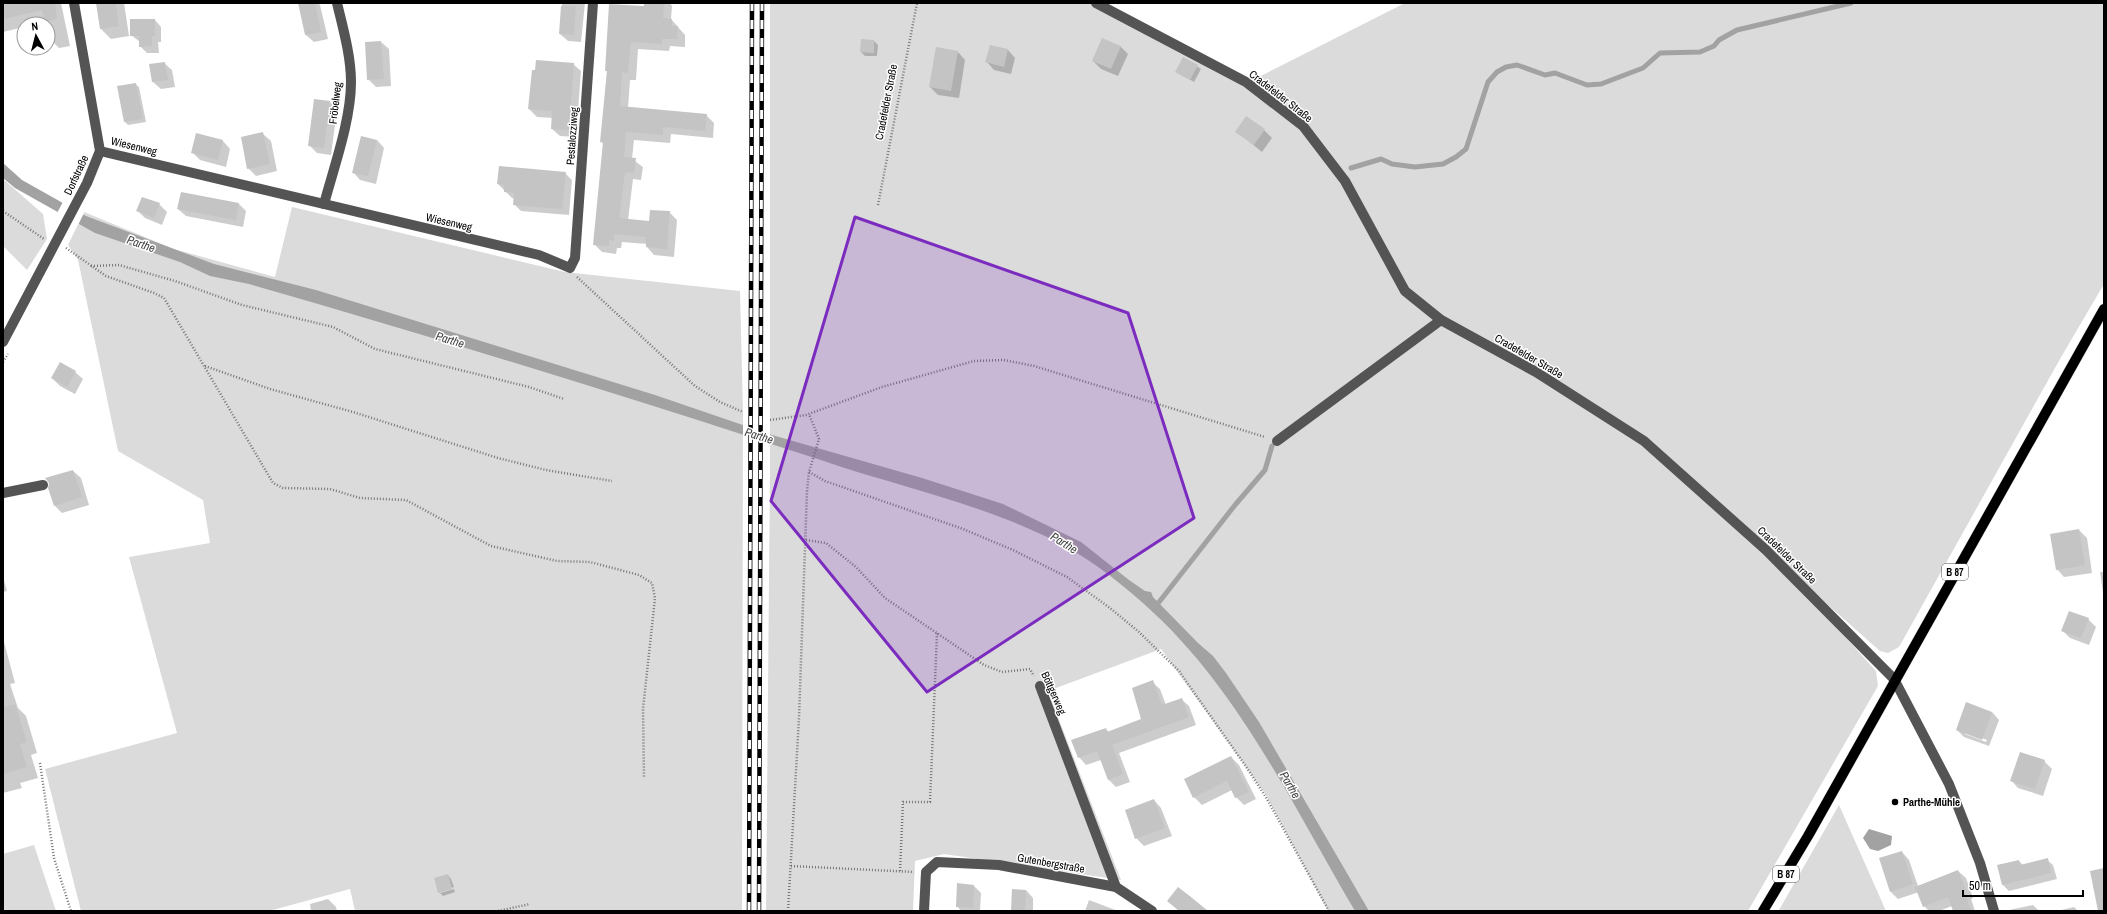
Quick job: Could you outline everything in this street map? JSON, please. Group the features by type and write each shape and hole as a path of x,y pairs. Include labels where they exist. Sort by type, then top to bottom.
{"main road":[{"name":"B 87","path":"1763,911 1808,836 1894,679 2104,309"}],"street":[{"name":"Dorfstraße","path":"3,342 56,244 64,225 88,183 100,151 74,3"},
{"name":"Fröbelweg","path":"324,204 345,125 351,82 345,36 337,3"},
{"name":"Pestalozziweg","path":"570,268 575,258 593,3"},
{"name":"Cradefelder Straße","path":"1096,3 1246,82 1303,126 1345,181 1405,291 1442,320 1536,372 1644,441 1766,550 1894,679 1950,784 1980,863 1994,911"},
{"name":"Wiesenweg","path":"100,151 539,255 570,268"},
{"path":"1277,441 1442,320"},
{"path":"3,494 43,485"},
{"name":"Böttgerweg","path":"1040,686 1116,887"},
{"name":"Gutenbergstraße","path":"926,872 937,862 999,865 1116,887 1152,911"},
{"path":"924,911 926,872"}],"path":[{"name":"Cradefelder Straße","path":"878,205 917,3"},
{"path":"3,211 106,276 164,298 273,483 283,488 330,489 360,498 406,500 491,546 558,560 590,562 638,575 652,583 655,598 643,709 644,777"},
{"path":"91,266 119,265 175,281 242,305 332,327 375,350 530,387 564,399"},
{"path":"570,268 607,306 695,386 720,402 743,412"},
{"path":"770,420 809,414 882,387 974,362 1004,360 1034,366 1277,441"},
{"path":"204,366 270,388 353,412 498,458 546,470 612,481"},
{"path":"788,911 809,472 819,439 809,414"},
{"path":"809,472 825,480 963,529 1013,550 1066,577 1110,608 1139,632 1179,671 1231,745 1267,799 1329,911"},
{"name":"Böttgerweg","path":"806,540 826,544 856,567 885,598 984,665 1002,672 1030,669 1040,686"},
{"path":"900,871 903,802 930,802 937,633"},
{"path":"40,763 54,858 71,911"},
{"path":"791,866 926,872"},
{"path":"498,911 530,904"}],"highlighted area":[{"path":"855,217 1128,313 1194,518 927,692 771,501"}],"shaded area":[{"path":"770,3 1096,3 1247,83 1405,3 2104,3 2104,284 2060,359 1899,647 1888,653 1880,651 1768,552 1876,671 1878,686 1748,911 1328,911 1266,795 1161,649 1048,691 1121,880 944,854 915,861 913,911 766,911 770,468"},
{"path":"3,179 43,214 47,239 27,270 3,246"},
{"path":"292,207 565,272 740,291 743,412 742,911 355,911 350,889 269,911 81,911 45,769 177,733 129,557 210,543 203,500 118,451 78,260 68,245 84,212 174,249 275,277"},
{"path":"1839,805 1886,911 1778,911 1779,910"},
{"path":"34,845 56,911 3,911 3,854"}],"water":[{"name":"Parthe","path":"3,163 22,180 86,216 214,264 316,290 655,395 772,435 922,478 1003,504 1081,542 1129,580 1145,591 1151,592 1153,597 1198,643 1213,656 1259,722 1369,911 1355,911 1261,749 1208,672 1177,637 1133,594 1097,566 1058,542 1026,527 968,506 593,387 387,324 249,284 210,276 180,262 95,233 15,188 3,178"},
{"path":"1869,829 1892,836 1891,845 1878,851 1870,849 1863,838"}],"pier":[{"path":"63,202 84,213 78,225 57,213"},
{"path":"743,423 770,432 770,445 743,437"}],"building":[{"path":"3,3 55,3 57,19 56,16 44,16 42,10 3,19"},
{"path":"96,3 116,3 119,26 100,29"},
{"path":"298,3 315,3 321,32 305,35"},
{"path":"644,3 664,3 663,18 672,19 672,26 678,26 677,39 662,39 662,44 631,42 628,73 622,72 620,106 707,114 705,131 663,127 663,135 626,132 624,157 636,158 634,173 625,172 619,218 649,221 650,210 670,211 667,249 646,247 646,237 614,234 614,241 609,240 609,246 593,245 603,142 600,142 607,71 605,71 609,4 644,6"},
{"path":"561,6 576,6 574,35 559,34"},
{"path":"130,19 155,19 155,36 152,36 152,46 139,47 139,36 130,36"},
{"path":"1102,38 1121,46 1111,69 1092,61"},
{"path":"861,39 874,40 874,53 860,52"},
{"path":"381,41 384,79 367,80 365,42"},
{"path":"990,45 1008,49 1004,67 985,62"},
{"path":"936,47 958,51 951,91 929,87"},
{"path":"1183,57 1198,65 1190,80 1175,72"},
{"path":"536,60 574,63 569,130 551,129 552,111 528,109 532,70 535,70"},
{"path":"165,62 168,80 152,82 149,64"},
{"path":"136,83 143,119 124,122 117,86"},
{"path":"314,99 330,101 324,148 308,146"},
{"path":"1246,116 1265,129 1254,145 1235,132"},
{"path":"263,132 270,164 247,169 241,137"},
{"path":"196,133 223,140 218,160 191,153"},
{"path":"361,136 377,140 368,176 352,173"},
{"path":"499,166 566,172 562,209 513,205 514,193 504,192 504,185 497,184"},
{"path":"181,192 239,203 236,220 177,209"},
{"path":"142,197 160,203 154,218 136,211"},
{"path":"60,362 76,371 67,387 51,378"},
{"path":"73,470 82,497 54,506 48,488 49,483 45,478"},
{"path":"2079,529 2085,565 2056,570 2050,534"},
{"path":"2069,611 2089,618 2081,638 2061,631"},
{"path":"1153,680 1162,705 1182,698 1189,717 1112,745 1123,774 1108,780 1097,751 1078,758 1071,740 1106,728 1107,732 1141,719 1132,688"},
{"path":"1966,702 1992,712 1982,740 1956,730"},
{"path":"15,704 27,742 20,744 27,767 3,774 3,707"},
{"path":"2020,752 2045,760 2035,789 2010,781"},
{"path":"1231,756 1249,792 1235,798 1227,781 1193,798 1184,779"},
{"path":"1154,799 1165,828 1135,839 1125,810"},
{"path":"1902,851 1913,884 1890,892 1879,858"},
{"path":"2048,858 2051,873 2002,885 1997,865 2019,860 2020,865"},
{"path":"2104,868 2104,911 2098,911 2090,871"},
{"path":"1958,870 1966,890 1964,891 1971,911 1953,911 1948,897 1923,907 1915,887"},
{"path":"448,874 452,889 438,893 434,878"},
{"path":"957,883 974,885 973,908 956,907"},
{"path":"1178,887 1208,911 1179,911 1167,901"},
{"path":"1012,889 1026,890 1025,911 1011,911"}],"waterway":[{"path":"1351,168 1381,159 1392,164 1415,167 1443,164 1456,157 1466,149 1488,82 1497,72 1506,67 1517,65 1545,75 1555,73 1587,85 1601,84 1643,68 1660,53 1700,52 1714,46 1719,40 1737,30 1851,3"},
{"path":"1156,606 1235,505 1265,470 1272,446"}],"railway":[{"path":"749,911 752,3"},
{"path":"759,911 762,3"}],"place":[{"name":"Parthe-Mühle","path":"1895,802"}]}
